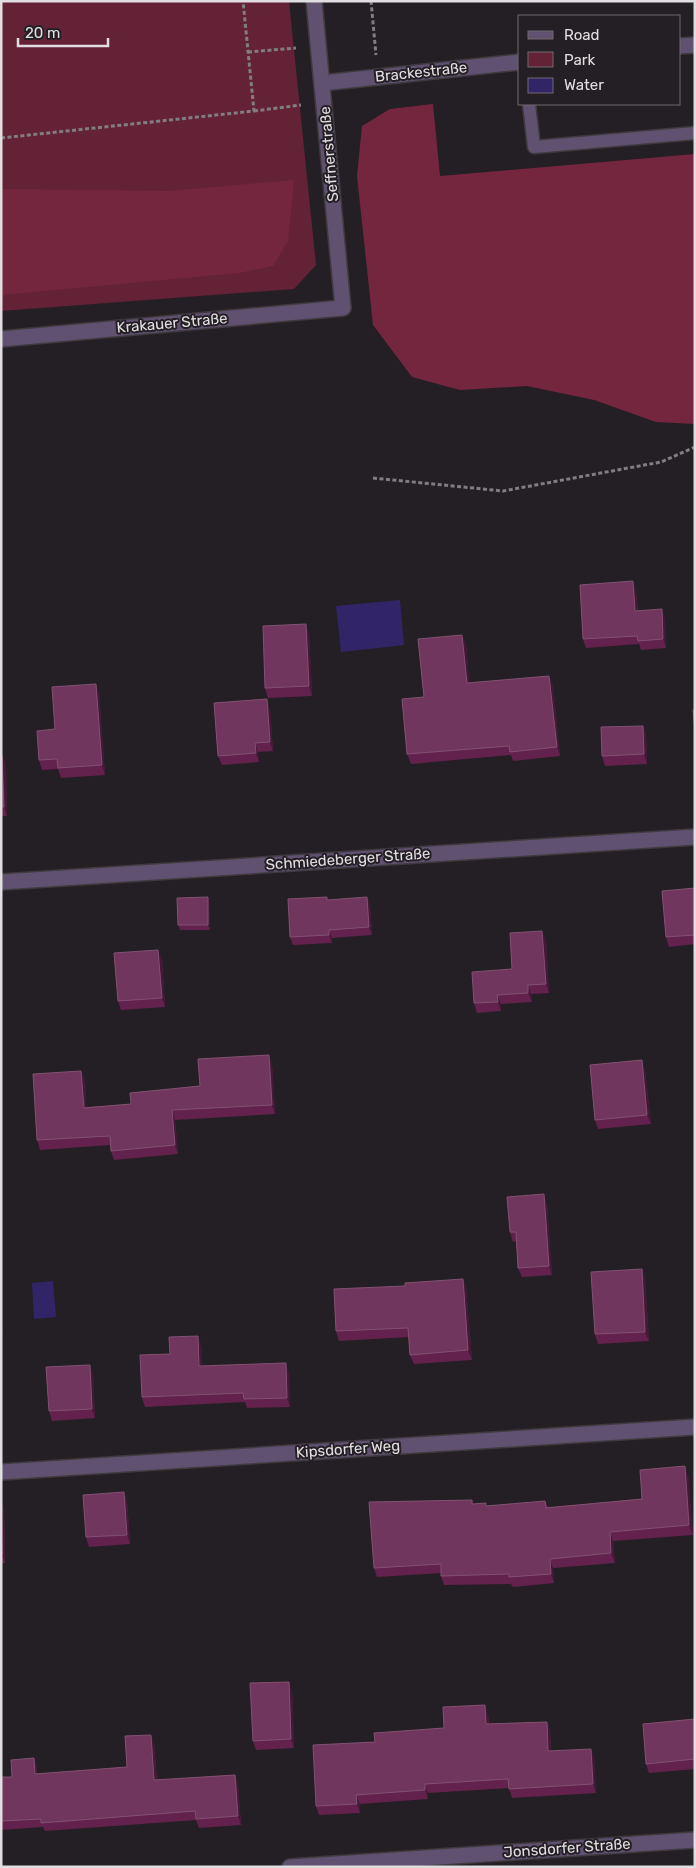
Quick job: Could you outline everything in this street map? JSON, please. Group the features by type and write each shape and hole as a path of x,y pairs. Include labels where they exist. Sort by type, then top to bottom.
{"street":[{"name":"Seffnerstraße","path":"314,1 343,308"},
{"path":"681,46 695,45"},
{"name":"Brackestraße","path":"322,82 518,62"},
{"name":"Krakauer Straße","path":"1,339 343,308"},
{"name":"Schmiedeberger Straße","path":"1,882 695,837"},
{"name":"Kipsdorfer Weg","path":"1,1472 695,1427"},
{"name":"Jonsdorfer Straße","path":"290,1867 695,1840"}],"lane":[{"path":"529,105 534,147 695,133"}],"path":[{"path":"243,1 254,111"},
{"path":"371,1 378,76"},
{"path":"248,52 319,45"},
{"path":"1,138 324,102"},
{"path":"373,478 503,491 662,462 695,447"}],"green space":[{"path":"1,1 289,1 316,265 294,289 1,311"}],"shaded area":[{"path":"433,104 440,176 695,154 695,424 656,422 594,400 527,386 460,390 412,377 373,325 357,176 362,126 390,109"},
{"path":"294,180 288,241 273,266 239,273 1,295 1,189 169,191"}],"water":[{"path":"400,600 404,645 341,652 336,606"},
{"path":"53,1281 56,1317 34,1319 32,1283"}],"building":[{"path":"633,581 635,611 662,609 663,639 638,641 637,636 583,639 580,585"},
{"path":"306,624 309,686 265,688 263,626"},
{"path":"462,635 467,683 549,676 557,747 510,752 509,746 407,754 402,699 424,697 418,639"},
{"path":"96,684 102,765 58,768 57,759 39,760 37,731 55,729 52,687"},
{"path":"267,699 270,742 255,743 256,753 218,756 214,703"},
{"path":"693,710 695,710 695,731"},
{"path":"643,726 644,754 602,756 601,727"},
{"path":"2,755 4,807 1,807"},
{"path":"695,888 695,935 666,937 662,891"},
{"path":"208,897 208,925 178,925 177,898"},
{"path":"327,897 327,900 367,897 369,927 329,930 329,935 290,937 288,899"},
{"path":"542,931 546,984 528,985 528,993 497,995 498,1002 474,1003 472,972 512,969 510,933"},
{"path":"158,950 162,998 118,1001 114,953"},
{"path":"269,1055 272,1105 172,1110 175,1145 111,1151 110,1136 37,1140 33,1074 81,1071 84,1108 131,1104 130,1093 200,1086 198,1059"},
{"path":"642,1060 647,1115 595,1120 590,1065"},
{"path":"544,1194 549,1266 518,1268 516,1232 510,1232 507,1197"},
{"path":"642,1269 645,1332 595,1334 591,1272"},
{"path":"463,1279 468,1350 410,1355 408,1328 336,1331 334,1289 405,1286 405,1283"},
{"path":"198,1336 199,1366 286,1363 287,1398 244,1399 243,1393 142,1397 140,1355 170,1354 169,1337"},
{"path":"90,1365 92,1409 49,1411 46,1367"},
{"path":"685,1466 689,1525 610,1532 611,1553 550,1559 551,1574 509,1577 509,1574 441,1576 441,1564 374,1568 369,1502 472,1500 472,1504 486,1503 486,1506 545,1501 546,1508 642,1499 640,1470"},
{"path":"124,1492 127,1535 86,1537 83,1495"},
{"path":"289,1682 291,1739 253,1741 250,1683"},
{"path":"485,1705 486,1724 547,1722 548,1751 591,1749 593,1784 509,1789 508,1779 425,1784 425,1790 356,1795 357,1804 316,1806 313,1745 375,1742 374,1733 444,1728 443,1707"},
{"path":"695,1719 695,1759 646,1764 643,1724"},
{"path":"151,1735 154,1780 235,1775 238,1816 196,1819 195,1811 41,1823 41,1819 1,1821 1,1777 12,1777 11,1760 34,1758 35,1774 127,1767 125,1736"}]}
